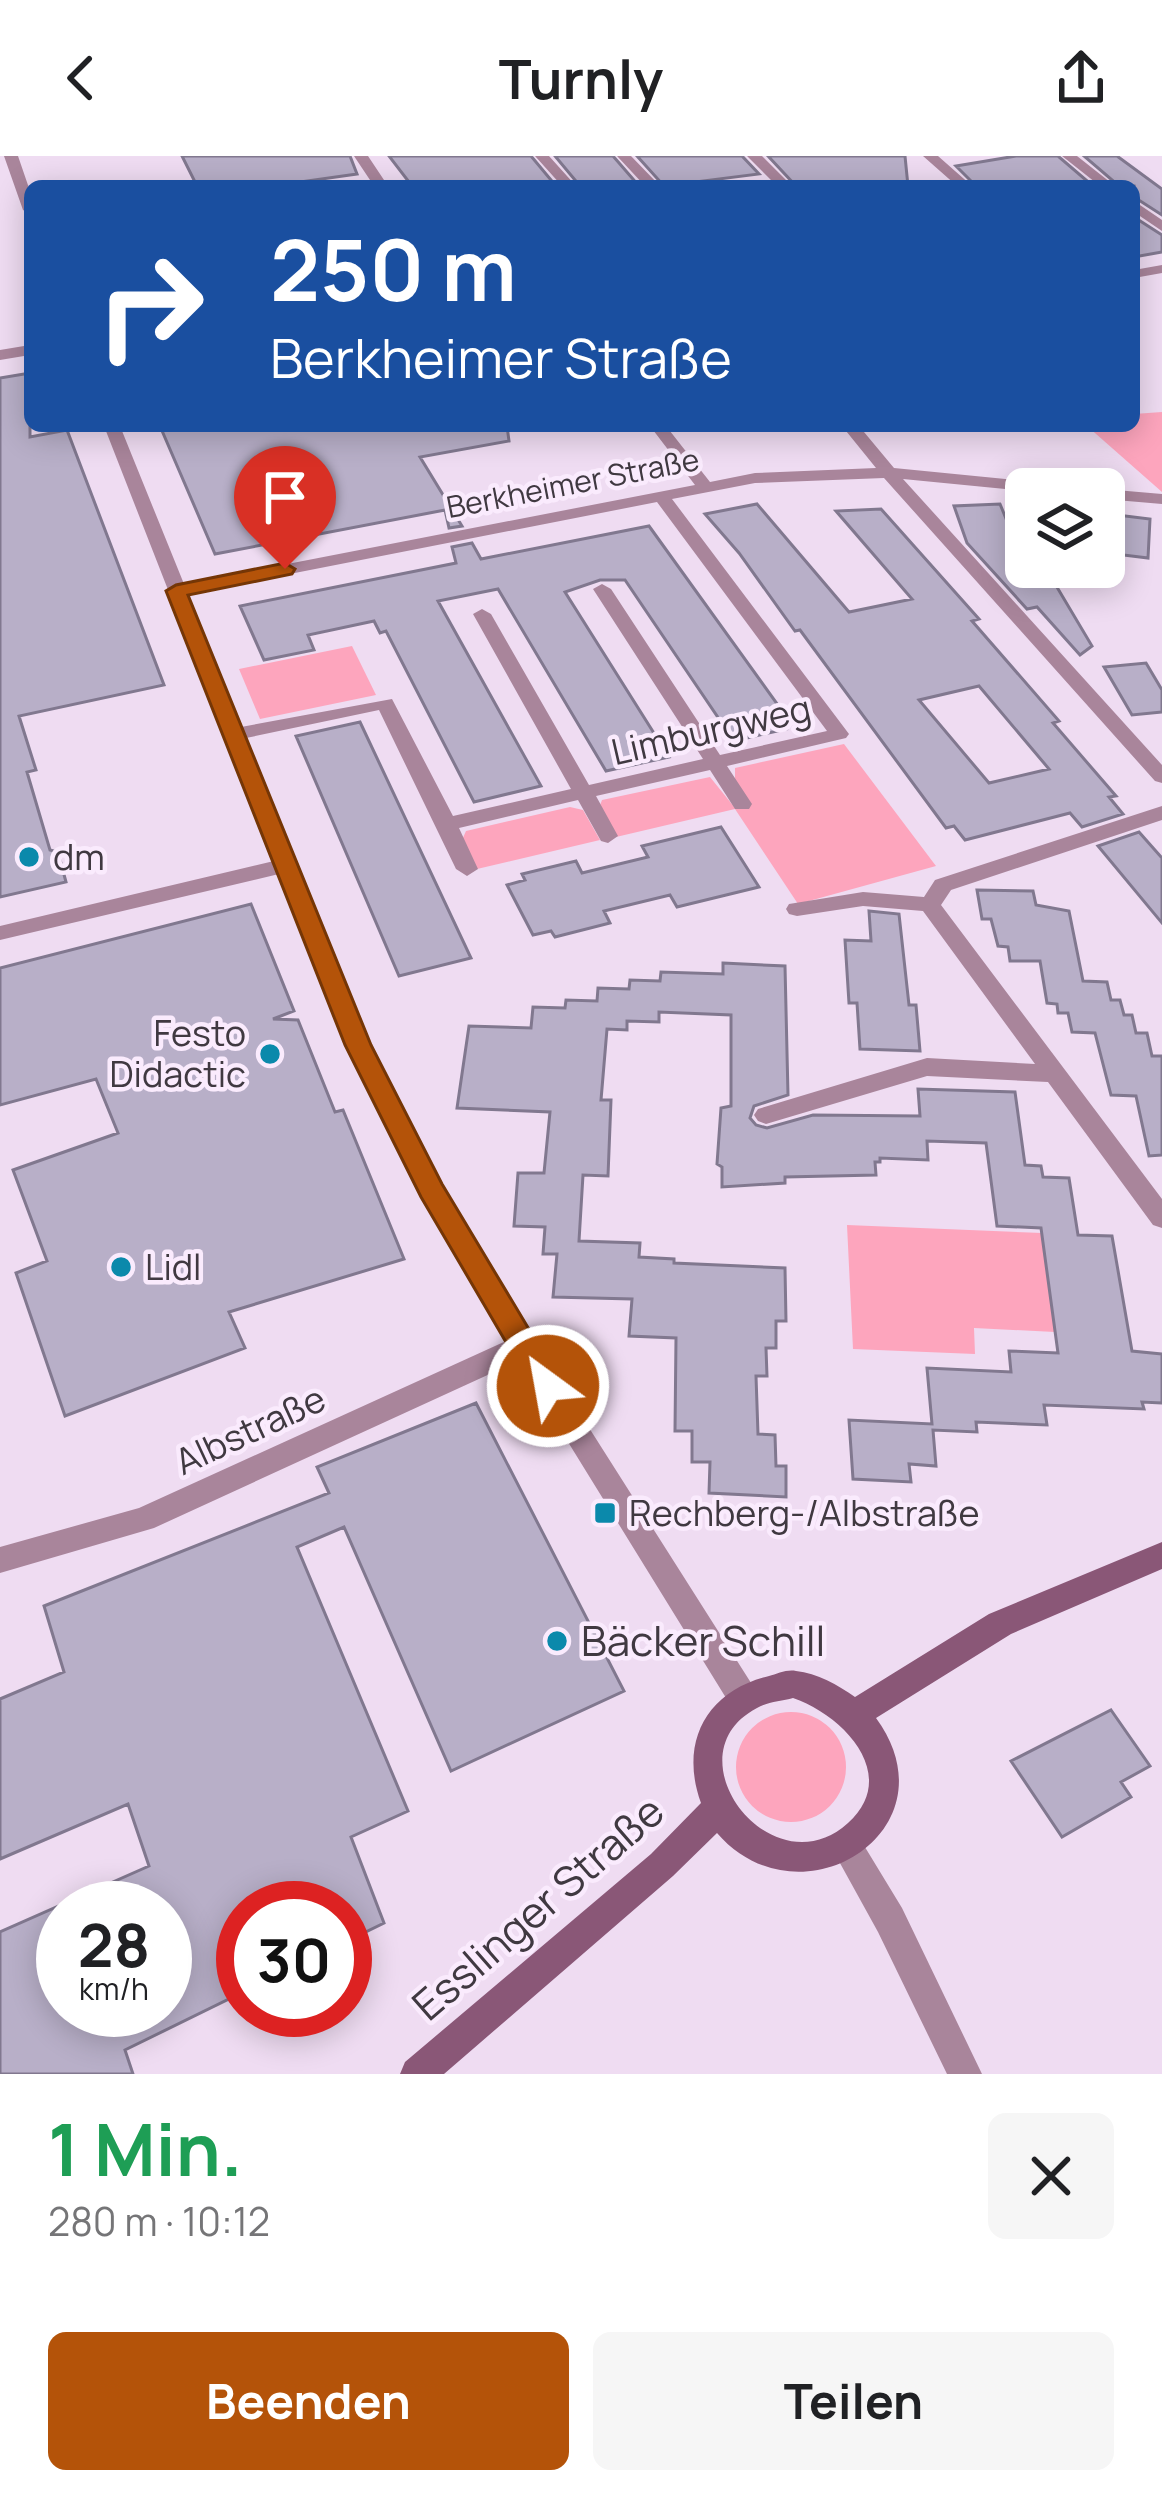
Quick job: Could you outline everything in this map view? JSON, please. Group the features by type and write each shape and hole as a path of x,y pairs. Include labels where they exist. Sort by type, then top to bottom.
{"main road":[{"path":"857,1713 1000,1624 1162,1555"},
{"path":"742,1696 793,1684 831,1694 857,1713 878,1745 884,1784 874,1815 846,1845"},
{"name":"Esslinger Straße","path":"742,1696 722,1714 708,1744 707,1781 718,1808 736,1832 776,1853 805,1857 846,1845"},
{"name":"Esslinger Straße","path":"417,2074 662,1865 718,1808"}],"street":[{"path":"11,156 24,193"},
{"path":"542,156 564,180"},
{"path":"624,156 647,180"},
{"path":"754,156 779,180"},
{"path":"930,156 958,180"},
{"path":"1069,156 1100,180"},
{"path":"114,432 358,1045 430,1190 742,1696"},
{"path":"663,432 704,485"},
{"path":"855,432 1162,777"},
{"name":"Berkheimer Straße","path":"176,591 704,485 801,473 889,473 1005,484"},
{"name":"Limburgweg","path":"447,824 839,734 659,494"},
{"path":"1125,496 1162,499"},
{"path":"602,589 742,804"},
{"path":"482,614 608,836"},
{"path":"235,734 386,703 467,868"},
{"path":"930,905 943,885 1162,813"},
{"path":"0,933 284,866"},
{"path":"797,910 828,900 904,900 930,905 1162,1217"},
{"path":"766,1115 927,1067 1056,1073"},
{"name":"Albstraße","path":"0,1560 143,1519 523,1346"},
{"path":"846,1845 890,1920 965,2074"}],"shaded area":[{"path":"1162,412 1162,492 1094,432 1140,432 1140,414"},
{"path":"352,646 376,695 260,719 239,669"},
{"path":"844,744 936,866 798,904 735,809 616,837 599,808 602,800 710,777 735,808 735,768"},
{"path":"570,807 583,810 600,840 477,869 462,840 466,831"},
{"path":"847,1225 1042,1233 1055,1332 974,1328 975,1354 853,1349"},
{"path":"791,1712 812,1716 830,1728 842,1746 846,1767 842,1788 830,1806 812,1818 791,1822 770,1818 752,1806 740,1788 736,1767 740,1746 752,1728 770,1716"}],"building":[{"path":"182,156 350,156 357,174 314,180 194,180"},
{"path":"389,156 531,156 551,180 407,180"},
{"path":"555,156 613,156 634,180 575,180"},
{"path":"637,156 742,156 759,174 712,180 659,180"},
{"path":"768,156 905,156 907,180 790,180"},
{"path":"1016,156 1058,156 1086,180 970,180 956,166"},
{"path":"1084,156 1117,156 1162,189 1162,215 1140,201 1140,180 1112,180"},
{"path":"1140,221 1162,235 1162,252 1140,256"},
{"path":"24,374 24,432 30,432 30,437 68,432 164,685 19,716 36,770 27,772 50,850 58,852 66,882 0,897 0,378"},
{"path":"163,432 508,432 509,441 420,457 462,526 449,528 445,510 215,554"},
{"path":"757,504 849,612 912,599 836,511 881,509 979,619 972,621 1059,721 1053,723 1116,796 1109,797 1123,814 1082,827 1070,813 965,840 954,826 946,828 800,630 795,631 705,514","holes":["979,686 1049,769 989,783 919,700"]},
{"path":"1000,504 1005,516 1005,585 967,543 954,506"},
{"path":"1125,516 1150,519 1148,558 1125,555"},
{"path":"649,526 788,719 780,721 786,729 734,741 625,580 600,580 565,592 669,757 606,771 498,589 438,601 541,786 474,802 386,631 380,633 374,621 308,635 314,650 264,660 240,606 456,563 452,547 472,543 481,559"},
{"path":"1008,588 1057,588 1092,646 1080,655 1037,607 1027,609"},
{"path":"1146,663 1162,690 1162,712 1132,715 1104,667"},
{"path":"360,722 471,958 399,976 296,736"},
{"path":"721,827 759,887 677,907 670,895 604,911 610,923 555,937 551,931 533,935 507,885 525,880 522,874 576,861 582,873 648,857 642,846"},
{"path":"1139,832 1162,858 1162,923 1098,846"},
{"path":"977,890 1033,891 1036,905 1069,911 1083,981 1107,982 1111,1000 1120,1000 1124,1015 1132,1015 1136,1033 1147,1033 1152,1056 1162,1056 1162,1155 1149,1156 1136,1096 1111,1095 1095,1033 1072,1032 1068,1013 1058,1013 1057,1004 1047,1003 1040,961 1010,961 1008,947 998,946 991,919 982,919"},
{"path":"251,904 294,1011 273,1019 298,1020 335,1112 343,1110 404,1259 229,1312 245,1348 65,1416 16,1273 47,1261 13,1170 118,1133 96,1079 0,1105 0,968"},
{"path":"869,911 899,914 909,1005 916,1005 920,1051 860,1049 857,1003 849,1003 845,940 871,941"},
{"path":"723,963 785,966 788,1095 754,1106 750,1118 756,1125 767,1128 813,1115 920,1116 918,1089 1015,1092 1025,1165 1041,1166 1043,1177 1069,1178 1078,1235 1112,1236 1132,1351 1162,1354 1162,1403 1142,1402 1144,1409 1044,1405 1047,1425 976,1422 977,1432 933,1430 936,1466 909,1464 911,1482 853,1479 849,1420 932,1424 927,1368 1011,1372 1009,1351 1058,1353 1041,1228 997,1226 986,1143 927,1141 928,1160 880,1158 875,1162 876,1175 785,1177 785,1183 722,1187 722,1167 717,1164 721,1108 731,1106 731,1015 659,1012 659,1022 627,1021 627,1030 607,1029 601,1100 611,1100 608,1176 583,1175 579,1241 640,1243 639,1257 674,1259 674,1263 785,1268 786,1321 776,1321 776,1348 766,1348 767,1376 756,1376 758,1434 775,1435 776,1466 786,1466 786,1497 709,1493 710,1462 692,1462 692,1431 675,1431 676,1338 629,1336 632,1299 553,1297 557,1254 543,1254 545,1227 514,1226 518,1173 544,1173 550,1112 457,1108 469,1026 531,1028 533,1007 565,1008 566,1000 597,1001 598,988 629,989 630,980 660,981 661,972 723,974"},
{"path":"476,1403 624,1691 451,1771 344,1527 297,1547 408,1811 351,1837 368,1881 216,1881 216,2005 192,2017 192,1881 115,1881 149,1866 128,1804 0,1859 0,1699 64,1672 44,1606 329,1493 317,1467"},
{"path":"1111,1710 1150,1766 1121,1782 1131,1797 1062,1837 1011,1761"},
{"path":"372,1892 384,1923 372,1929"},
{"path":"36,1916 36,2037 151,2037 125,2050 133,2074 0,2074 0,1932"}],"place":[{"name":"dm","path":"29,857"},
{"name":"Festo Didactic","path":"270,1054"},
{"name":"Lidl","path":"121,1267"},
{"name":"Rechberg-/Albstraße","path":"605,1513"},
{"name":"Bäcker Schill","path":"557,1641"}],"route":[{"path":"285,569 176,591 358,1045 430,1190 548,1386"}]}
